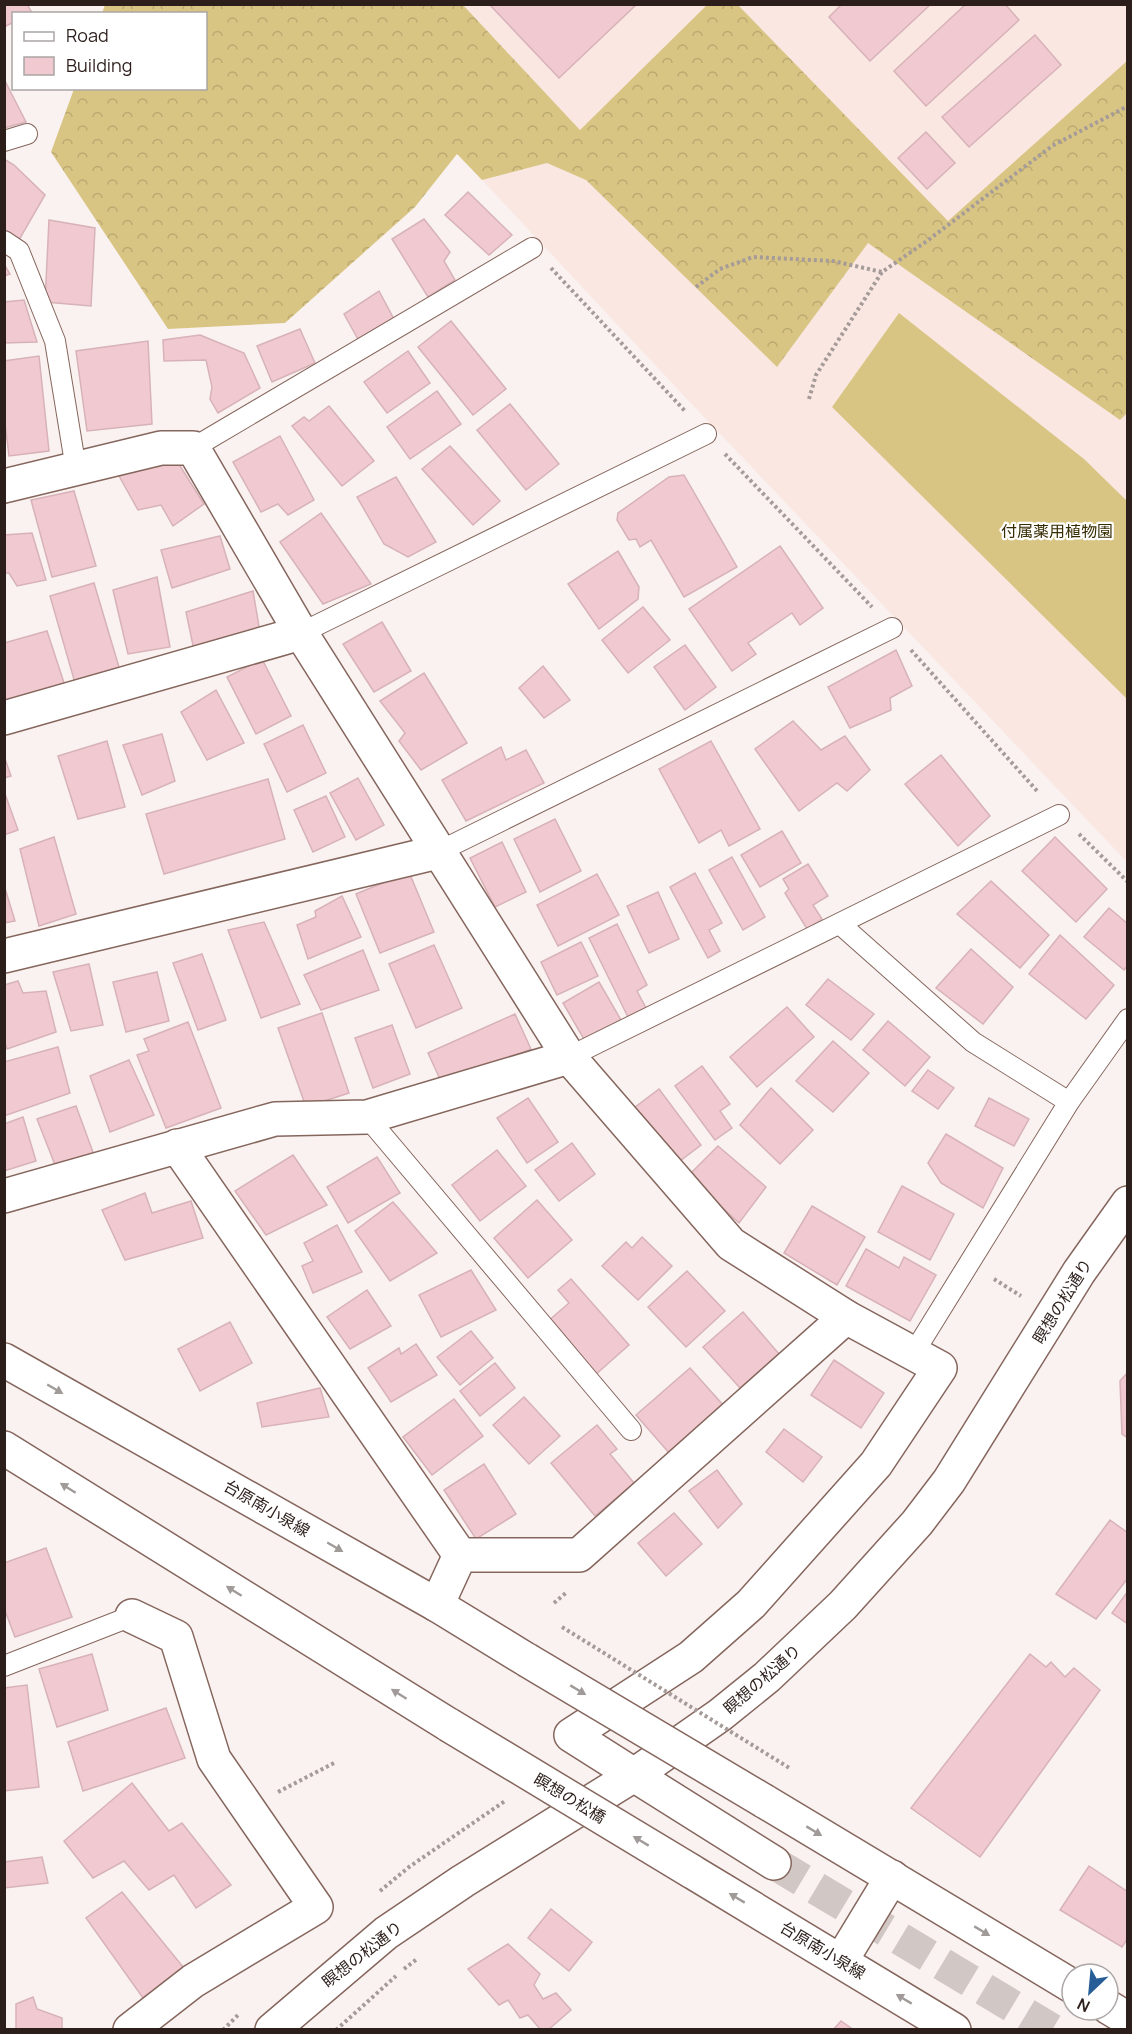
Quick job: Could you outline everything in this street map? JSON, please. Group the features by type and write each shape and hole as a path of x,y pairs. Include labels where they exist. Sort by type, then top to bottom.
{"street":[{"path":"4,486 161,448 193,448 301,633 569,1057 731,1244 846,1317 940,1368 876,1464 751,1604 691,1657 570,1735 774,1863"},
{"path":"4,718 301,633"},
{"path":"4,956 438,852"},
{"path":"4,1196 275,1119 367,1118 569,1057"},
{"path":"177,1146 460,1555"},
{"name":"瞑想の松通り","path":"272,2030 386,1934 463,1881 634,1775 720,1715 767,1677 843,1605 917,1523 949,1481 1079,1272 1128,1203"},
{"path":"460,1555 579,1555 846,1317"},
{"name":"台原南小泉線","path":"4,1360 437,1605 892,1877"},
{"name":"瞑想の松橋","path":"4,1448 449,1725 691,1871"},
{"path":"437,1605 460,1555"},
{"path":"130,2030 193,1981 316,1907 214,1759 176,1638 132,1616"},
{"name":"台原南小泉線","path":"691,1871 954,2030"},
{"path":"841,1961 892,1877 1060,1979"}],"lane":[{"path":"4,141 27,134"},
{"path":"4,241 19,251 55,341 76,469"},
{"path":"193,448 532,248"},
{"path":"301,633 706,434"},
{"path":"438,852 892,628"},
{"path":"569,1057 1059,815"},
{"path":"840,924 974,1042 1069,1102"},
{"path":"913,1354 1069,1102 1128,1018"},
{"path":"367,1118 631,1430"},
{"path":"4,1666 132,1616"}],"path":[{"path":"809,399 816,375 882,272 927,241 1052,146 1128,106"},
{"path":"532,248 892,628 1059,815 1128,882"},
{"path":"696,287 720,269 753,257 833,261 882,272"},
{"path":"985,1274 1021,1296"},
{"path":"562,1627 791,1769"},
{"path":"249,1808 336,1762"},
{"path":"336,2030 422,1955"}],"shaded area":[{"path":"463,5 1127,5 1127,862 482,180 547,163 580,130"}],"green space":[{"path":"105,5 463,5 580,130 707,5 738,5 948,221 1127,61 1127,413 1120,420 868,243 777,367 586,180 547,163 482,180 457,154 415,207 285,323 168,329 51,152 74,90 207,90 207,12 102,12"},
{"name":"付属薬用植物園","path":"899,313 1084,459 1127,501 1127,699 832,407"}],"building":[{"path":"4,4 27,4 31,12 12,12 12,23 4,27"},
{"path":"489,4 637,4 559,78"},
{"path":"842,4 931,4 870,61 829,17"},
{"path":"966,4 1005,4 1019,20 926,106 894,71"},
{"path":"1035,35 1061,65 969,147 942,117"},
{"path":"4,79 26,122 4,128"},
{"path":"926,132 955,163 927,189 898,158"},
{"path":"4,159 14,165 45,195 19,240 4,229"},
{"path":"468,192 512,235 489,255 445,215"},
{"path":"424,219 450,252 444,261 455,280 428,297 392,239"},
{"path":"49,220 95,228 91,306 45,302"},
{"path":"4,264 10,274 4,276"},
{"path":"379,291 395,321 359,341 344,314"},
{"path":"24,300 37,342 4,343 4,302"},
{"path":"451,321 506,389 473,415 418,347"},
{"path":"300,329 315,363 272,382 257,346"},
{"path":"200,335 244,353 260,388 218,413 210,399 212,387 206,360 164,361 163,340"},
{"path":"148,341 152,424 87,431 76,351"},
{"path":"408,351 430,383 387,413 364,382"},
{"path":"39,356 49,451 9,456 4,415 4,361"},
{"path":"437,391 461,424 410,459 387,427"},
{"path":"510,404 559,464 526,490 477,430"},
{"path":"329,406 374,461 342,486 292,426 304,417 309,421"},
{"path":"280,436 314,500 288,515 278,504 261,512 233,462"},
{"path":"450,446 500,501 473,525 422,469"},
{"path":"162,459 177,461 204,504 173,526 161,505 138,510 119,476"},
{"path":"684,475 737,567 684,597 651,540 640,547 636,539 629,540 617,520 618,513 669,477"},
{"path":"396,477 436,542 408,557 384,544 357,497"},
{"path":"74,491 96,566 52,577 31,500"},
{"path":"321,513 371,584 323,604 280,542"},
{"path":"32,533 46,580 17,586 9,573 4,573 4,535"},
{"path":"220,536 230,569 172,588 161,550"},
{"path":"780,546 823,608 800,625 792,613 748,643 756,654 732,671 689,609"},
{"path":"618,551 639,587 638,599 599,629 568,584"},
{"path":"157,577 170,647 128,654 113,590"},
{"path":"94,583 121,674 75,683 50,596"},
{"path":"253,591 261,638 195,655 186,612"},
{"path":"643,607 670,640 628,673 602,640"},
{"path":"382,622 411,671 374,692 343,644"},
{"path":"47,631 66,689 4,701 4,643"},
{"path":"685,645 716,687 685,710 654,667"},
{"path":"896,650 912,686 890,698 891,710 850,728 828,687"},
{"path":"262,659 291,716 256,734 227,677"},
{"path":"543,666 570,700 544,718 519,688"},
{"path":"424,673 467,743 421,770 399,741 405,733 380,701"},
{"path":"216,690 244,743 207,760 181,712"},
{"path":"793,721 821,750 845,736 870,770 847,791 837,783 799,811 755,749"},
{"path":"303,725 326,773 287,792 264,744"},
{"path":"162,734 175,781 142,795 123,745"},
{"path":"107,741 125,807 78,819 58,756"},
{"path":"711,741 760,829 729,846 721,830 699,843 659,769"},
{"path":"501,747 506,760 526,750 544,783 466,821 442,780"},
{"path":"941,755 990,816 958,846 905,784"},
{"path":"4,756 11,776 4,778"},
{"path":"358,778 384,825 356,840 330,793"},
{"path":"268,779 285,839 164,874 146,814"},
{"path":"4,791 18,830 4,835"},
{"path":"326,796 345,837 313,852 294,810"},
{"path":"555,819 581,871 540,892 514,839"},
{"path":"782,831 801,863 760,887 741,855"},
{"path":"54,837 76,914 39,926 20,849"},
{"path":"1055,837 1107,889 1076,922 1022,871"},
{"path":"502,842 526,892 495,907 470,858"},
{"path":"732,857 765,917 743,930 709,870"},
{"path":"808,864 828,896 813,905 822,919 807,929 785,893 789,889 783,879"},
{"path":"409,872 434,932 380,953 356,894"},
{"path":"695,873 722,923 709,930 720,951 708,958 670,887"},
{"path":"597,874 619,915 558,946 537,905"},
{"path":"991,881 1049,935 1020,968 957,914"},
{"path":"4,885 15,921 4,923"},
{"path":"658,892 679,939 649,953 627,906"},
{"path":"342,896 361,937 308,959 297,925 316,917 315,911"},
{"path":"1109,908 1128,924 1128,965 1124,970 1084,937"},
{"path":"264,922 300,1004 261,1018 228,930"},
{"path":"617,924 647,985 637,991 646,1008 628,1017 589,938"},
{"path":"1060,935 1114,985 1086,1019 1029,974"},
{"path":"581,942 598,976 557,995 541,962"},
{"path":"434,945 462,1008 416,1028 389,964"},
{"path":"971,949 1013,987 983,1024 936,988"},
{"path":"363,950 379,990 321,1010 304,975"},
{"path":"202,954 226,1020 198,1030 173,963"},
{"path":"89,964 103,1025 71,1031 53,972"},
{"path":"157,972 169,1021 126,1032 113,982"},
{"path":"828,979 874,1014 851,1040 806,1005"},
{"path":"18,981 23,993 46,991 56,1032 7,1049 4,1039 4,985"},
{"path":"599,982 621,1020 585,1041 563,1003"},
{"path":"787,1007 814,1037 757,1087 730,1057"},
{"path":"322,1013 349,1093 306,1107 278,1028"},
{"path":"515,1014 531,1049 444,1088 428,1053"},
{"path":"888,1021 930,1057 905,1086 863,1050"},
{"path":"188,1022 221,1108 166,1128 137,1055 149,1051 144,1039"},
{"path":"392,1025 410,1074 373,1088 355,1038"},
{"path":"833,1041 869,1073 833,1112 796,1081"},
{"path":"58,1047 70,1093 4,1116 4,1062"},
{"path":"129,1060 154,1115 110,1132 90,1076"},
{"path":"702,1066 730,1104 720,1111 732,1128 715,1140 675,1086"},
{"path":"928,1070 954,1088 938,1109 912,1091"},
{"path":"771,1088 813,1130 780,1164 740,1125"},
{"path":"659,1089 701,1145 676,1164 634,1108"},
{"path":"528,1098 558,1142 527,1163 497,1118"},
{"path":"989,1098 1029,1119 1014,1146 975,1126"},
{"path":"76,1106 97,1163 59,1175 37,1119"},
{"path":"23,1117 36,1161 4,1171 4,1124"},
{"path":"946,1134 1003,1168 983,1208 941,1183 928,1163"},
{"path":"572,1143 595,1174 559,1201 535,1170"},
{"path":"718,1146 766,1187 739,1223 688,1176"},
{"path":"497,1150 526,1186 480,1221 452,1185"},
{"path":"293,1155 327,1205 266,1235 235,1191"},
{"path":"377,1157 400,1193 348,1223 327,1187"},
{"path":"902,1186 954,1214 930,1260 878,1232"},
{"path":"145,1193 152,1213 191,1201 203,1238 125,1260 102,1210"},
{"path":"537,1200 572,1240 528,1278 494,1238"},
{"path":"393,1202 437,1253 390,1281 355,1231"},
{"path":"812,1206 865,1237 837,1285 784,1253"},
{"path":"337,1225 362,1272 313,1293 302,1266 313,1261 304,1243"},
{"path":"642,1237 672,1266 638,1300 602,1266 626,1242 632,1248"},
{"path":"866,1249 899,1268 904,1257 936,1275 910,1321 846,1286"},
{"path":"471,1270 496,1310 441,1337 419,1295"},
{"path":"687,1271 725,1311 686,1347 648,1307"},
{"path":"571,1279 629,1345 594,1376 547,1322 569,1303 558,1290"},
{"path":"367,1290 391,1326 350,1349 327,1317"},
{"path":"743,1312 779,1354 740,1388 703,1347"},
{"path":"230,1322 252,1363 200,1391 178,1349"},
{"path":"471,1331 493,1358 460,1385 437,1357"},
{"path":"416,1344 437,1375 391,1402 368,1368 399,1348 401,1354"},
{"path":"834,1360 884,1393 861,1428 811,1395"},
{"path":"495,1363 515,1388 480,1416 460,1391"},
{"path":"690,1368 724,1406 670,1454 636,1415"},
{"path":"1128,1372 1128,1438 1122,1434 1120,1381"},
{"path":"320,1388 329,1417 262,1427 257,1403"},
{"path":"524,1397 560,1436 529,1464 493,1425"},
{"path":"454,1399 483,1436 432,1475 403,1437"},
{"path":"597,1425 617,1449 610,1454 634,1483 595,1516 551,1463"},
{"path":"784,1429 822,1457 803,1482 766,1452"},
{"path":"484,1464 516,1514 476,1539 444,1490"},
{"path":"717,1470 742,1504 718,1528 689,1491"},
{"path":"674,1513 702,1544 666,1576 638,1543"},
{"path":"1110,1520 1128,1533 1128,1578 1096,1619 1056,1594"},
{"path":"46,1548 72,1617 15,1637 4,1608 4,1563"},
{"path":"1128,1591 1128,1624 1112,1613"},
{"path":"92,1654 108,1710 57,1727 39,1669"},
{"path":"1030,1654 1046,1667 1051,1662 1065,1677 1074,1668 1100,1690 980,1857 911,1808"},
{"path":"27,1685 39,1787 4,1791 4,1688"},
{"path":"166,1708 185,1758 83,1791 68,1742"},
{"path":"132,1783 169,1831 182,1823 231,1885 196,1908 174,1875 149,1890 124,1861 93,1878 64,1841"},
{"path":"42,1857 48,1883 4,1888 4,1862"},
{"path":"1089,1866 1128,1892 1128,1938 1122,1947 1060,1910"},
{"path":"122,1892 184,1968 143,1998 86,1918"},
{"path":"551,1909 592,1942 569,1971 528,1938"},
{"path":"508,1944 540,1974 534,1985 543,1999 556,1993 571,2010 548,2030 541,2030 528,2015 520,2018 508,2000 499,2005 468,1969"},
{"path":"33,1997 37,2009 62,2018 62,2030 16,2030 16,2004"},
{"path":"841,2021 854,2030 833,2030"}],"tunnel":[{"path":"774,1863 1052,2030"}]}
